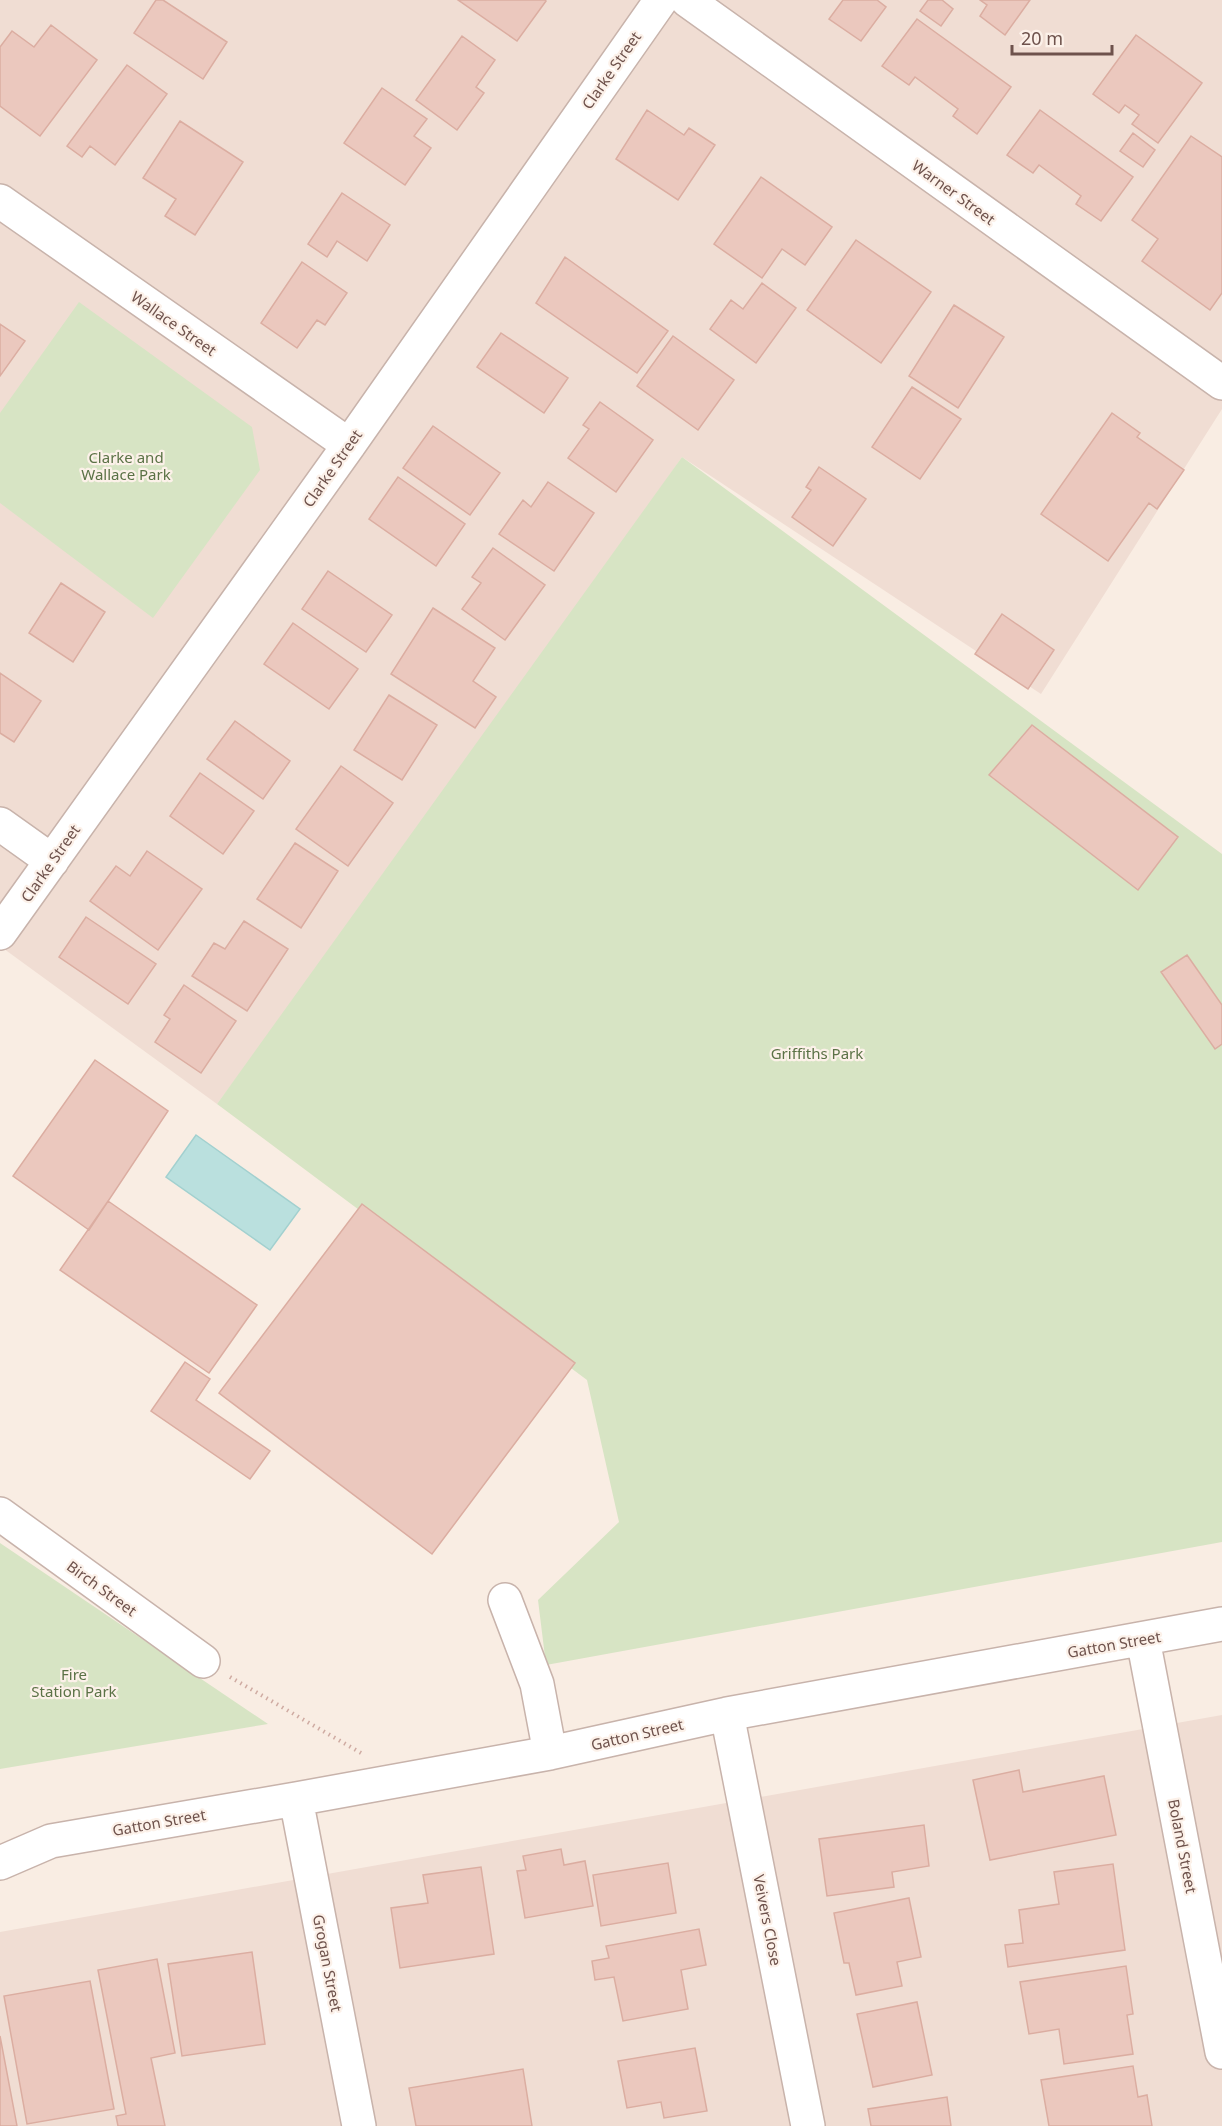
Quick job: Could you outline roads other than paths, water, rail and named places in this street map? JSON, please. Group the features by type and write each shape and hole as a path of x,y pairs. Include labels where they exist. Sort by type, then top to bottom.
{"street":[{"name":"Clarke Street","path":"0,933 349,446 661,0"},
{"name":"Warner Street","path":"687,0 1222,383"},
{"name":"Wallace Street","path":"0,201 349,446"},
{"path":"0,824 52,861"},
{"name":"Birch Street","path":"0,1514 203,1661"},
{"path":"506,1600 537,1684 550,1753"},
{"name":"Gatton Street","path":"51,1841 550,1753 727,1714 1222,1624"},
{"name":"Boland Street","path":"1143,1639 1222,2052"},
{"name":"Veivers Close","path":"727,1714 808,2126"},
{"name":"Grogan Street","path":"296,1799 359,2126"},
{"path":"0,1836 51,1841"},
{"path":"0,1863 51,1841"}],"water":[{"path":"196,1135 300,1209 270,1250 166,1177"}],"park label":[{"name":"Clarke and Wallace Park","path":"126,466"},
{"name":"Griffiths Park","path":"817,1053"},
{"name":"Fire Station Park","path":"74,1682"}]}
